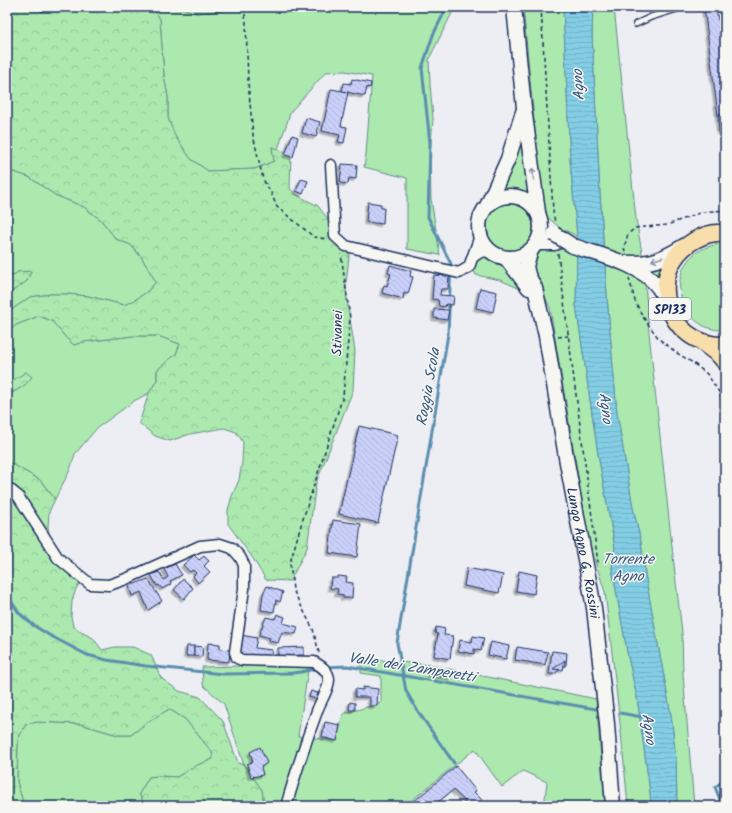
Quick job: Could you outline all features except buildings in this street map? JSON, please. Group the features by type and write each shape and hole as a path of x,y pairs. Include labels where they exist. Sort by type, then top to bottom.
{"main road":[{"name":"Lungo Agno G. Rossini","path":"514,7 524,108 541,228 540,236 534,246 526,266 528,275 535,288 547,338 566,457 594,608 613,806"},
{"name":"Lungo Agno G. Rossini","path":"480,236 478,225 481,215 508,159 524,108"},
{"path":"486,206 495,199 504,196 514,196 524,199 532,205 555,238 573,246 626,263 647,276 659,288 668,306"},
{"name":"SP133","path":"725,233 702,236 686,245 675,258 668,273 665,289 668,306 676,321 687,333 702,342 719,355 725,362"},
{"path":"480,236 485,246 491,252 506,258 515,258 523,255 534,246 555,238"},
{"path":"626,263 656,260 686,245"},
{"name":"Lungo Agno G. Rossini","path":"506,258 539,302"},
{"name":"SP133","path":"702,342 725,345"}],"street":[{"path":"331,165 335,236 346,246 459,273 468,267 480,236"},
{"path":"472,258 480,252 486,250 491,252"},
{"path":"7,487 18,496 58,558 90,584 109,585 200,546 220,544 232,548 240,557 244,565 244,589 235,652 237,658 242,660 314,662 323,667 328,675 329,681 327,688 304,746 287,806"}],"lane":[{"path":"636,24 651,17 683,7"}],"path":[{"path":"33,7 44,12 47,7"},
{"path":"244,7 248,82 253,135 263,179 277,207 314,237 340,241"},
{"path":"541,7 555,238 599,567"},
{"path":"725,210 702,212 667,225 635,228 628,234 624,248 635,301 643,317 659,339 677,353 694,363 707,374 719,392 725,409"},
{"name":"Stivanei","path":"323,667 313,629 294,590 290,563 343,396 350,318 340,241"},
{"path":"552,338 568,336"}],"green space":[{"path":"7,7 152,7 160,19 164,76 168,97 168,118 175,136 191,159 208,171 255,169 274,161 272,147 291,154 290,189 297,195 318,206 350,248 346,283 347,300 355,351 353,390 316,483 307,548 290,581 266,580 252,557 228,524 228,510 239,480 242,462 243,442 236,432 224,428 190,434 170,441 155,436 139,423 149,393 157,380 157,370 176,354 180,344 158,336 133,336 83,342 74,345 52,321 39,316 16,325 7,333 7,313 30,297 51,294 67,294 88,296 124,305 135,300 148,291 156,282 142,258 131,245 116,239 101,220 84,207 55,195 29,177 7,171"},
{"path":"152,7 180,7 196,13 222,11 233,7 455,7 429,59 433,119 430,155 431,199 440,255 407,249 407,178 364,167 372,76 345,71 326,72 291,111 278,149 272,147 274,161 255,169 208,171 191,159 175,136 168,118 168,97 164,76 160,19"},
{"path":"180,7 233,7 222,11 196,13"},
{"path":"523,7 563,7 570,160 577,236 560,228 543,213"},
{"path":"593,7 614,7 636,219 643,265 666,260 661,281 644,269 649,333 682,632 683,674 694,806 677,806 676,760 671,715 617,413 600,194 592,34"},
{"path":"524,124 531,195 515,189 499,190"},
{"path":"7,171 29,177 55,195 84,207 101,220 116,239 131,245 142,258 156,282 148,291 135,300 124,305 88,296 51,294 30,297 7,313 7,295 27,281 31,271 18,272 7,279"},
{"path":"505,204 515,204 523,208 529,214 533,222 533,232 529,240 523,246 515,250 505,250 497,246 491,240 487,232 487,222 491,214 497,208"},
{"path":"718,244 725,244 725,330 711,329 699,323 690,315 684,304 680,291 680,279 684,266 693,255 699,251"},
{"path":"554,247 577,254 576,305 598,454 615,548 612,568 628,657 637,697 651,806 628,806 605,592 589,542 550,308 539,283 532,272 533,258 541,248"},
{"path":"483,255 497,261 507,269 525,291 500,280 476,275 473,269 474,263"},
{"path":"31,271 27,281 7,295 7,279 18,272"},
{"path":"39,316 52,321 74,345 83,342 133,336 158,336 180,344 176,354 157,370 157,380 149,393 134,401 97,428 75,454 70,470 55,499 40,480 7,461 7,396 25,385 26,372 12,382 7,381 7,333 16,325"},
{"path":"26,372 32,377 25,385 7,396 7,381 12,381"},
{"path":"7,461 40,480 55,499 49,512 48,527 51,545 81,581 76,589 72,601 71,617 73,626 93,638 102,650 115,647 133,647 151,655 161,678 179,691 200,697 223,721 238,763 244,765 262,790 264,806 146,806 139,794 149,777 177,777 195,766 213,759 212,752 185,719 169,709 131,735 118,735 80,724 38,722 26,724 18,739 17,782 24,806 7,806"},
{"path":"361,658 429,665 596,699 605,806 544,806 547,782 523,771 502,787 475,749 406,806 264,806 262,790 244,765 224,704 203,685 202,667 309,664 298,736 337,741 343,714 381,703 381,676 361,673"},
{"path":"169,709 185,719 212,752 213,759 195,766 177,777 149,777 139,794 146,806 24,806 17,782 18,739 26,724 38,722 80,724 118,735 131,735"}],"water":[{"name":"Torrente Agno","path":"563,7 593,7 592,34 600,194 617,413 671,715 676,760 677,806 651,806 637,697 628,657 612,568 615,547 598,454 576,305 577,236 570,160"}],"waterway":[{"name":"Roggia Scola","path":"447,7 433,35 422,68 430,143 428,217 451,264 448,334 397,643 406,691 417,710 454,763"},
{"name":"Valle dei Zamperetti","path":"7,595 19,613 33,625 87,655 107,660 146,666 223,674 292,673 319,668"},
{"name":"Valle dei Zamperetti","path":"325,667 347,666 596,709"},
{"name":"Valle dei Zamperetti","path":"620,713 642,717"},
{"path":"721,802 715,787 725,780"},
{"path":"715,806 725,799"}],"water label":[{"name":"Agno","path":"578,85"},
{"name":"Agno","path":"606,408"},
{"name":"Agno","path":"649,729"}]}
